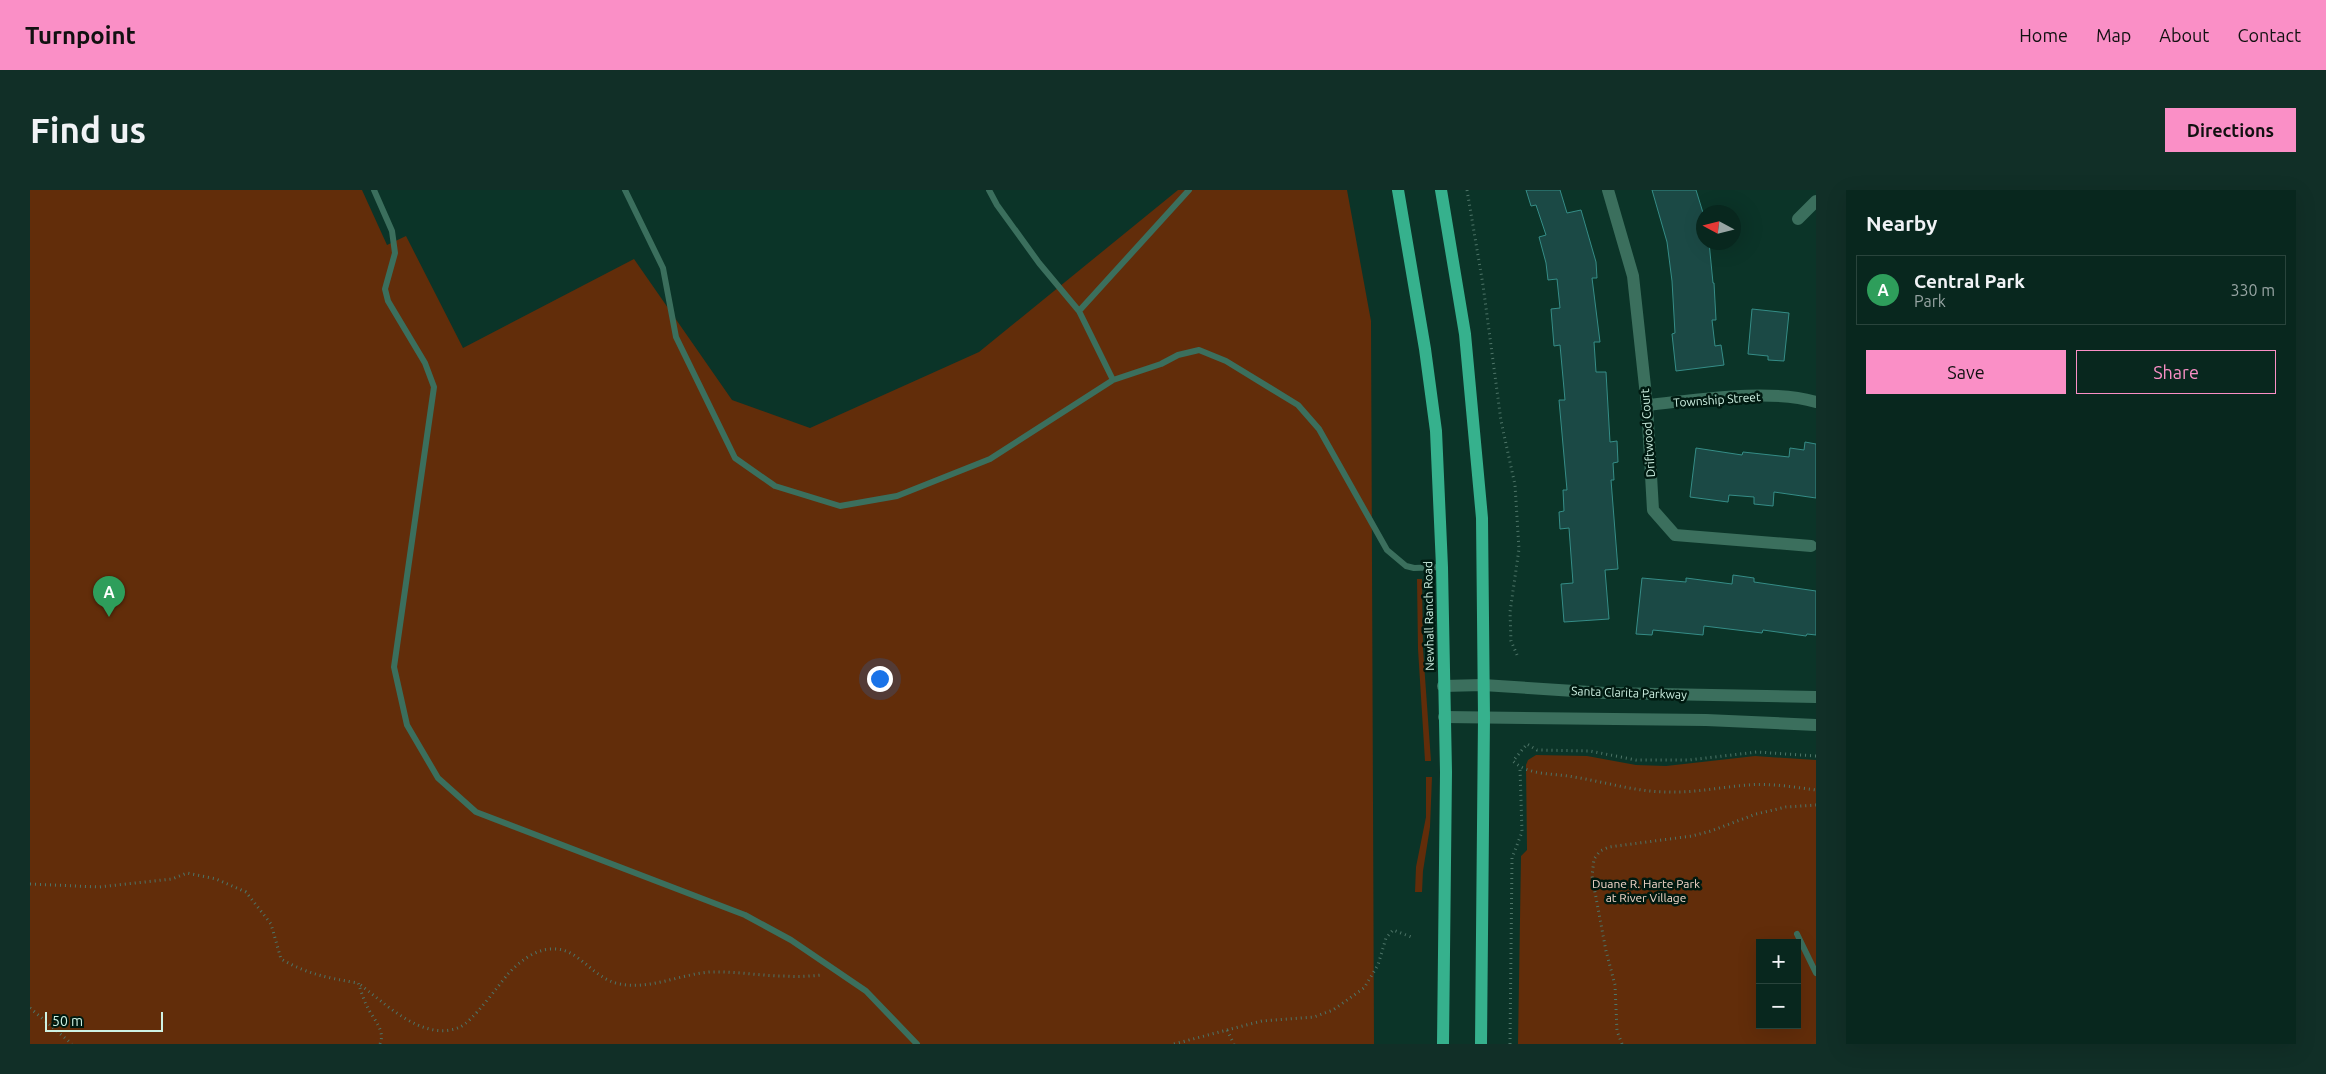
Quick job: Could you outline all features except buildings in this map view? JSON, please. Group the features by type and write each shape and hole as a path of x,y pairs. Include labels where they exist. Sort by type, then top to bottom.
{"main road":[{"name":"Newhall Ranch Road","path":"1398,190 1426,349 1436,431 1442,567 1446,772 1443,1044"},
{"path":"1441,190 1465,334 1482,518 1484,717 1481,1044"}],"street":[{"name":"Driftwood Court","path":"1608,190 1633,276 1646,405 1653,510 1675,535 1811,546"},
{"path":"1798,218 1816,201"},
{"name":"Township Street","path":"1646,405 1748,396 1804,398 1816,402"},
{"name":"Santa Clarita Parkway","path":"1443,686 1483,685 1605,693 1816,697"},
{"name":"Santa Clarita Parkway","path":"1444,717 1773,722 1816,725"}],"lane":[{"path":"374,190 392,231 395,253 385,289 388,302 426,363 434,386 394,666 407,725 438,778 476,812 745,915 791,940 866,991 917,1044"},
{"path":"625,190 664,268 676,337 735,458 775,486 840,506 897,496 990,459 1113,380 1161,364 1178,355 1199,350 1226,360 1298,404 1319,429 1387,550 1406,566 1442,567"},
{"path":"989,190 996,204 1039,263 1079,311 1113,380"},
{"path":"1079,311 1189,190"},
{"path":"1797,934 1816,972"}],"path":[{"path":"1466,190 1483,285 1501,421 1516,494 1519,549 1510,612 1511,641 1518,657"},
{"path":"1816,756 1757,752 1689,760 1636,760 1590,751 1536,750 1527,744 1513,762 1520,768 1529,771 1575,777 1625,789 1651,792 1699,792 1748,784 1816,790"},
{"path":"1510,1044 1512,858 1522,832 1520,768"},
{"path":"1622,1044 1617,1031 1615,985 1592,876 1594,859 1600,851 1608,847 1684,838 1711,831 1756,814 1786,807 1816,805"},
{"path":"30,884 99,887 172,879 187,873 216,879 246,892 271,924 281,959 300,970 323,977 358,983 397,1014 421,1026 442,1032 461,1027 516,965 540,950 554,948 573,953 586,966 604,979 621,984 639,985 707,972 786,976 841,974"},
{"path":"1174,1044 1262,1021 1314,1017 1333,1010 1364,988 1378,966 1386,938 1393,930 1414,938"},
{"path":"358,983 367,1007 380,1028 382,1038 380,1044"},
{"path":"30,1008 72,1044"},
{"path":"1227,1030 1234,1044"}],"green space":[{"path":"30,190 362,190 387,245 406,236 463,348 634,259 732,400 810,428 979,352 1178,190 1347,190 1371,321 1374,1044 30,1044"},
{"path":"1417,579 1422,579 1423,649 1431,761 1425,761 1418,649"},
{"name":"Duane R. Harte Park at River Village","path":"1536,755 1587,756 1636,765 1666,766 1755,756 1816,760 1816,1044 1518,1044 1521,856 1527,850 1526,765 1528,760"},
{"path":"1426,777 1432,777 1430,827 1423,871 1422,892 1415,892 1416,867 1426,817"}],"place":[{"name":"Central Park","path":"109,617"}]}
